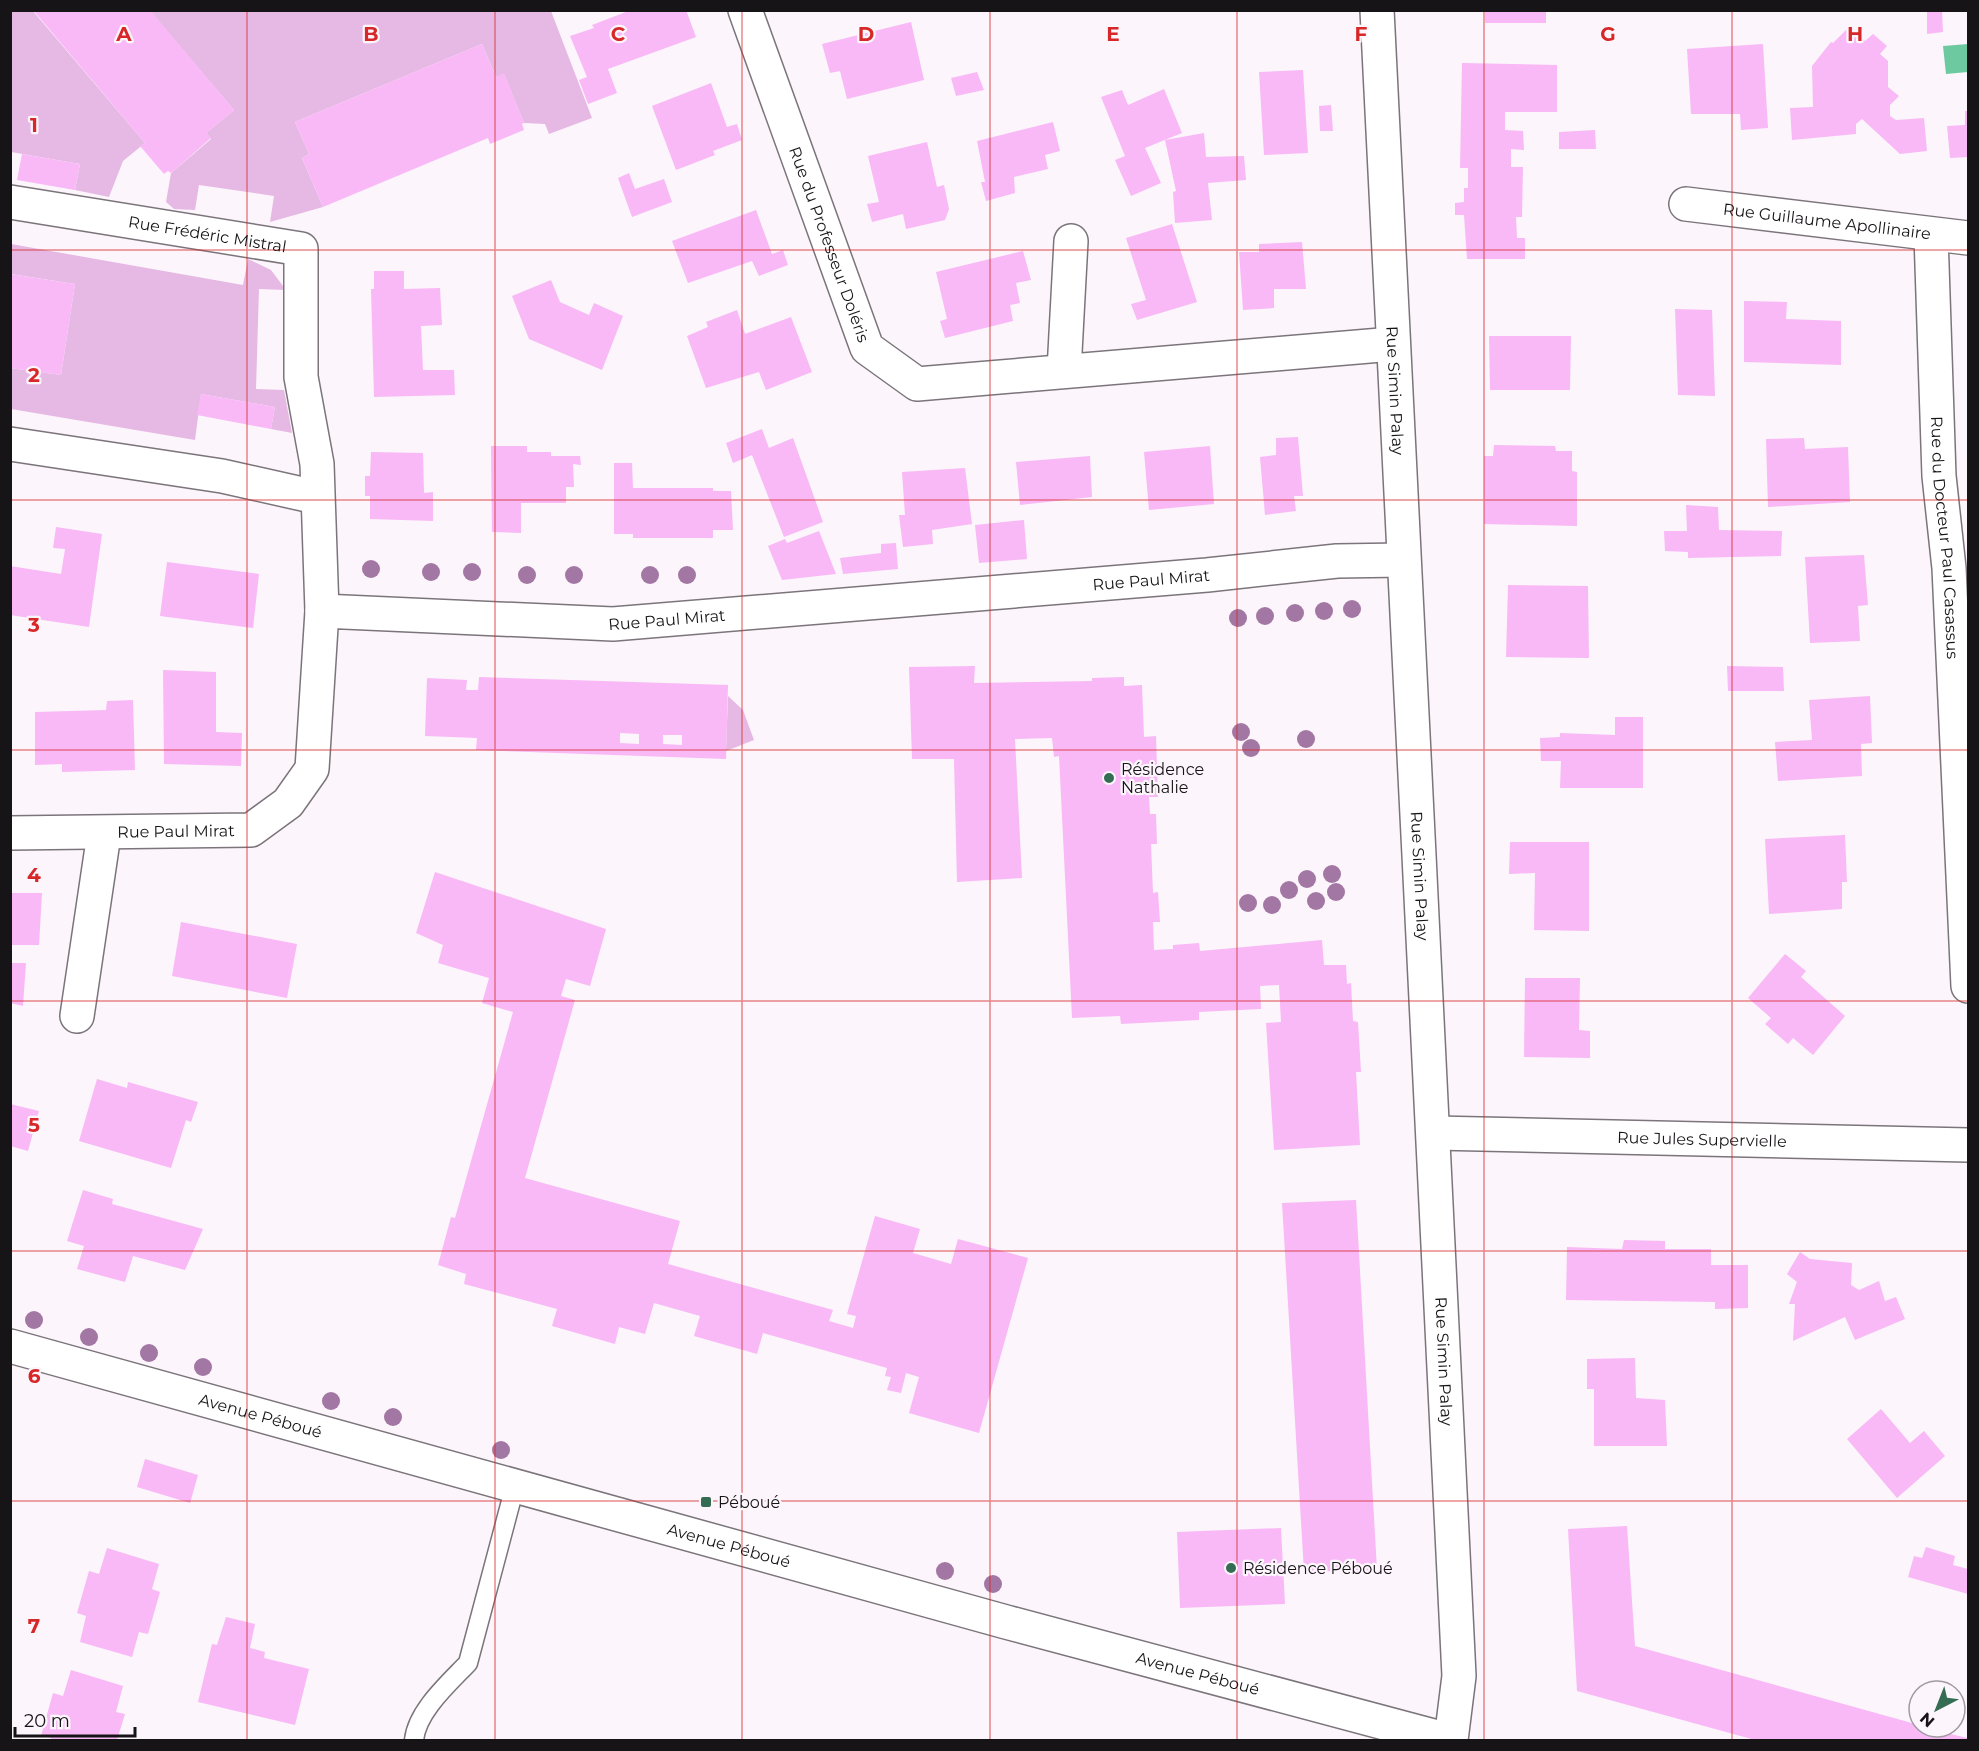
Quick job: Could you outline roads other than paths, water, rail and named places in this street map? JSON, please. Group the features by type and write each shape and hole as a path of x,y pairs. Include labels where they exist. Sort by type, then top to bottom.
{"street":[{"name":"Rue du Professeur Doléris","path":"744,10 867,348 917,384 1393,344"},
{"name":"Rue Simin Palay","path":"1377,10 1403,560 1435,1133 1459,1676 1450,1740"},
{"name":"Rue Frédéric Mistral","path":"10,202 301,249 301,377 317,464 316,497 322,611"},
{"name":"Rue Guillaume Apollinaire","path":"1686,204 1968,238"},
{"name":"Rue du Docteur Paul Casassus","path":"1931,235 1939,476 1959,568 1968,986"},
{"path":"1064,371 1071,241"},
{"path":"10,444 222,476 316,497"},
{"name":"Rue Paul Mirat","path":"10,833 104,834 251,830 288,803 312,769 322,611 613,624 1207,575 1337,561 1403,560"},
{"name":"Rue Paul Mirat","path":"77,1016 104,834"},
{"name":"Rue Jules Supervielle","path":"1435,1133 1968,1145"},
{"name":"Avenue Péboué","path":"10,1346 1450,1740"}],"lane":[{"path":"414,1740 415,1733 426,1713 448,1683 468,1663 515,1486"}],"place":[{"name":"Résidence Nathalie","path":"1109,778"},
{"name":"Péboué","path":"706,1502"},
{"name":"Résidence Péboué","path":"1231,1568"}]}
